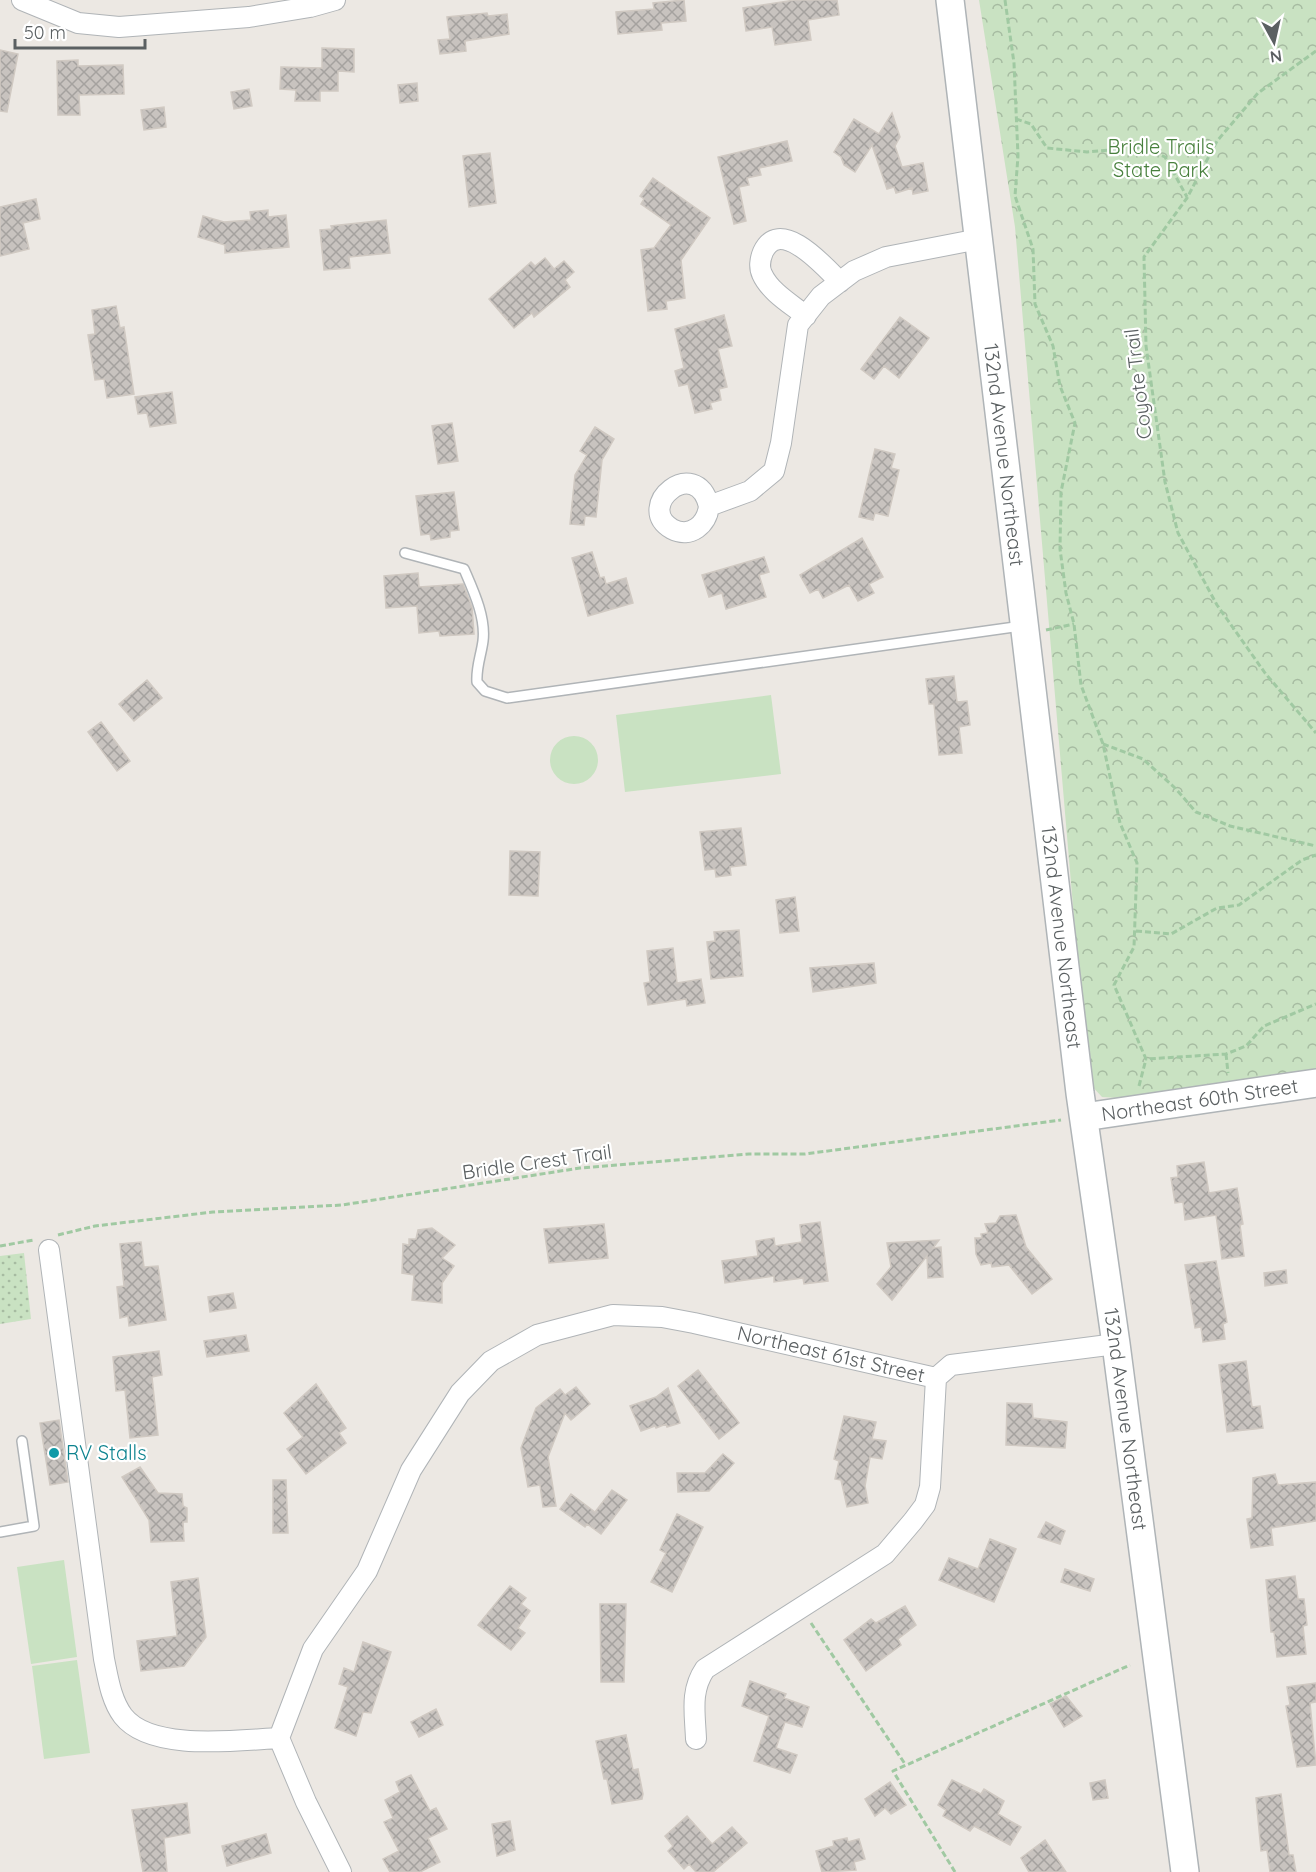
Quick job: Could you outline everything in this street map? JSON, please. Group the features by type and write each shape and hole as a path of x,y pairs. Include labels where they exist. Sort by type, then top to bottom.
{"street":[{"path":"22,0 78,23 119,27 249,17 301,4 335,0"},
{"name":"132nd Avenue Northeast","path":"950,0 978,239 1031,629 1073,1114 1116,1344 1185,1872"},
{"path":"709,506 750,491 774,471 781,443 798,325 821,296 854,271 886,257 978,239"},
{"path":"806,316 771,287 761,273 760,259 764,248 774,241 785,240 796,243 810,251 840,282"},
{"name":"Northeast 60th Street","path":"1073,1114 1316,1083"},
{"path":"46,1242 104,1659 114,1697 123,1715 137,1730 152,1735 209,1741 279,1738 306,1802 341,1872"},
{"name":"Northeast 61st Street","path":"279,1738 313,1649 368,1571 411,1470 460,1393 491,1361 537,1335 613,1315 662,1317 936,1378 951,1365 1116,1344"},
{"path":"696,1739 694,1699 696,1682 705,1669 885,1554 925,1505 930,1487 936,1378"}],"lane":[{"path":"405,553 464,569 474,591 481,619 483,640 476,666 477,682 485,691 507,698 1031,629"},
{"path":"0,1532 34,1526 22,1441"}],"path":[{"path":"1005,0 1014,63 1018,156 1014,196 1033,249 1035,304 1053,346 1060,386 1075,423 1061,492 1060,549 1066,593 1074,624 1081,685 1103,744 1120,823 1137,863 1134,947 1114,984 1146,1059 1139,1088"},
{"name":"Coyote Trail","path":"1316,51 1258,93 1217,141 1187,198 1143,257 1146,345 1165,482 1178,533 1217,605 1265,673 1316,733"},
{"path":"1016,119 1031,124 1047,148 1087,152 1144,147 1165,157 1187,198"},
{"path":"1031,629 1074,624"},
{"path":"1103,744 1143,759 1175,788 1196,812 1230,826 1316,846"},
{"path":"1136,931 1171,934 1217,908 1239,905 1302,860 1316,855"},
{"path":"1146,1059 1226,1054 1246,1046 1264,1026 1316,1004"},
{"name":"Bridle Crest Trail","path":"0,1246 46,1242 95,1226 213,1212 342,1205 580,1168 749,1154 805,1154 1047,1124 1073,1114"},
{"path":"801,1608 905,1764"},
{"path":"955,1872 893,1771 1130,1665"}],"green space":[{"name":"Bridle Trails State Park","path":"979,0 1316,0 1316,1071 1118,1098 1102,1097 1088,1082 1015,227"},
{"path":"771,695 781,774 625,792 616,715"},
{"path":"569,736 579,736 591,743 598,755 598,765 591,777 579,784 569,784 554,773 550,765 550,755 561,740"},
{"path":"24,1253 31,1319 0,1324 0,1256"},
{"path":"64,1560 77,1657 31,1664 17,1567"},
{"path":"77,1660 90,1753 44,1759 32,1666"}],"building":[{"path":"684,0 686,21 661,23 662,30 618,34 616,12 654,9 653,3"},
{"path":"795,0 837,0 839,15 808,20 811,40 775,45 772,27 746,31 743,8"},
{"path":"487,13 488,16 507,14 509,34 465,41 466,51 440,54 438,40 450,39 447,17"},
{"path":"322,48 354,49 354,72 338,71 338,91 320,91 320,101 295,101 296,90 280,89 281,67 322,68"},
{"path":"0,50 18,54 7,112 0,111"},
{"path":"78,60 78,66 123,65 124,94 79,95 80,115 58,115 57,61"},
{"path":"417,83 418,101 400,103 398,85"},
{"path":"249,89 252,106 234,109 231,92"},
{"path":"164,107 166,127 144,130 141,110"},
{"path":"892,113 900,137 895,146 902,167 923,163 928,191 913,194 912,188 896,193 894,187 887,189 872,145 855,172 844,165 841,157 834,152 854,119 879,134"},
{"path":"787,141 792,161 759,168 761,175 747,178 749,185 739,187 746,221 734,224 718,157"},
{"path":"490,153 496,203 469,207 463,156"},
{"path":"653,178 710,218 681,260 685,298 666,301 667,309 648,311 641,250 654,248 671,225 641,204 644,199 640,196"},
{"path":"36,199 40,219 23,223 29,249 0,256 0,207"},
{"path":"268,210 268,217 286,215 289,247 225,253 225,245 198,237 203,216 224,222 251,220 250,212"},
{"path":"386,220 390,253 349,257 350,268 324,270 320,230 332,229 331,226"},
{"path":"545,258 554,269 564,261 574,272 565,280 570,287 534,317 532,313 514,328 489,299 531,262 535,266"},
{"path":"116,306 120,328 124,327 134,394 107,398 104,379 95,380 88,335 95,334 92,310"},
{"path":"724,315 732,346 718,349 727,387 719,389 721,400 710,403 712,409 695,413 688,384 679,386 675,371 684,368 675,329"},
{"path":"900,317 929,338 899,378 884,366 874,379 861,369"},
{"path":"172,392 176,423 150,427 147,413 138,414 135,397"},
{"path":"452,423 458,461 438,464 432,426"},
{"path":"595,427 614,439 602,460 596,517 585,516 584,525 570,524 575,475 587,455 580,451"},
{"path":"875,449 895,454 891,468 899,470 888,516 875,513 873,520 859,517"},
{"path":"454,492 459,530 450,531 450,537 431,540 430,534 421,535 416,496"},
{"path":"862,538 883,577 869,584 874,593 858,601 849,585 823,598 818,589 810,593 800,575"},
{"path":"592,552 600,578 604,577 606,584 626,578 633,603 588,616 572,558"},
{"path":"764,557 769,572 759,575 766,597 726,609 722,593 709,597 702,575"},
{"path":"418,573 419,587 463,584 472,607 474,634 440,636 439,631 419,633 417,606 386,608 384,576"},
{"path":"954,676 957,702 967,701 970,725 959,727 962,753 939,755 934,704 929,704 926,679"},
{"path":"147,680 162,698 134,721 119,704"},
{"path":"101,722 130,761 117,771 88,732"},
{"path":"741,828 746,865 730,867 731,875 716,877 715,869 705,870 700,832"},
{"path":"510,851 540,852 538,896 509,895"},
{"path":"795,897 799,931 780,933 776,900"},
{"path":"739,930 743,976 711,979 707,942 715,941 714,932"},
{"path":"673,948 677,983 701,979 705,1003 687,1006 686,999 648,1005 644,983 650,982 647,951"},
{"path":"874,963 876,983 813,992 810,968"},
{"path":"1204,1162 1209,1193 1237,1188 1243,1224 1240,1225 1244,1256 1222,1259 1216,1215 1185,1220 1183,1202 1175,1203 1171,1178 1178,1177 1177,1166"},
{"path":"1016,1215 1026,1247 1052,1279 1032,1294 1009,1265 992,1267 991,1263 981,1265 976,1254 975,1238 982,1238 981,1234 988,1233 985,1224 996,1223 1000,1216"},
{"path":"820,1222 828,1281 804,1284 803,1278 774,1282 774,1276 725,1283 722,1261 758,1256 756,1241 774,1238 775,1246 802,1242 800,1225"},
{"path":"604,1224 608,1258 549,1263 544,1229"},
{"path":"432,1228 455,1245 442,1258 454,1266 442,1283 442,1303 412,1300 414,1275 402,1273 403,1244 409,1245 409,1239 416,1239 418,1230"},
{"path":"939,1240 933,1248 941,1247 943,1277 928,1278 927,1256 892,1300 877,1284 891,1267 887,1243"},
{"path":"141,1242 144,1267 158,1266 166,1320 129,1326 128,1316 120,1318 117,1287 124,1286 120,1244"},
{"path":"1216,1261 1227,1322 1223,1324 1225,1339 1203,1342 1201,1327 1195,1328 1185,1265"},
{"path":"1286,1270 1287,1283 1265,1286 1264,1273"},
{"path":"233,1293 236,1308 210,1312 208,1297"},
{"path":"246,1335 249,1351 207,1357 204,1341"},
{"path":"159,1351 162,1375 152,1377 158,1435 130,1438 125,1390 116,1391 113,1357"},
{"path":"1246,1361 1252,1407 1260,1406 1263,1428 1227,1432 1219,1365"},
{"path":"698,1370 739,1423 719,1439 678,1386"},
{"path":"316,1384 346,1428 339,1433 346,1443 306,1474 287,1449 303,1437 284,1413"},
{"path":"576,1387 590,1404 571,1420 565,1413 548,1457 556,1506 543,1507 540,1485 528,1487 521,1448 536,1408 560,1389 565,1395"},
{"path":"668,1388 680,1423 667,1427 666,1424 656,1428 655,1426 641,1431 630,1406 656,1397"},
{"path":"1007,1403 1032,1404 1033,1418 1067,1422 1065,1448 1006,1445"},
{"path":"844,1416 876,1422 872,1439 886,1441 882,1459 870,1457 865,1486 868,1503 847,1507 841,1480 835,1479 839,1461 834,1459"},
{"name":"RV Stalls","path":"59,1420 68,1482 50,1485 40,1423"},
{"path":"723,1454 734,1463 709,1491 678,1492 677,1473 705,1473"},
{"path":"140,1467 158,1493 182,1494 183,1506 187,1508 187,1522 183,1522 184,1541 151,1542 149,1520 122,1477"},
{"path":"1275,1474 1278,1485 1316,1482 1316,1521 1271,1528 1273,1545 1251,1548 1247,1519 1252,1518 1253,1478"},
{"path":"273,1480 286,1480 288,1533 273,1533"},
{"path":"612,1490 627,1500 601,1534 587,1524 585,1527 560,1509 571,1494 595,1512"},
{"path":"677,1514 703,1527 672,1592 651,1582 666,1553 660,1550"},
{"path":"1046,1522 1065,1531 1060,1544 1038,1537"},
{"path":"990,1539 1016,1549 994,1602 939,1580 949,1558 978,1569"},
{"path":"1065,1569 1094,1579 1090,1591 1061,1582"},
{"path":"1295,1576 1298,1599 1304,1599 1307,1625 1303,1626 1306,1654 1277,1657 1274,1632 1271,1632 1266,1580"},
{"path":"198,1578 206,1637 184,1666 141,1671 137,1641 177,1636 171,1582"},
{"path":"510,1586 526,1598 521,1604 530,1611 518,1628 525,1633 511,1650 478,1625"},
{"path":"600,1604 626,1604 624,1682 601,1682"},
{"path":"905,1606 916,1625 898,1639 901,1645 866,1671 844,1640 871,1619 876,1623"},
{"path":"363,1642 391,1652 371,1713 363,1712 356,1736 335,1728 348,1687 339,1684 344,1668 354,1672"},
{"path":"750,1681 786,1694 784,1698 809,1707 802,1727 785,1722 776,1748 797,1755 790,1773 754,1761 769,1716 742,1706"},
{"path":"1316,1683 1316,1702 1310,1703 1316,1765 1297,1767 1286,1706 1290,1705 1287,1687"},
{"path":"1066,1696 1082,1716 1064,1727 1050,1704"},
{"path":"436,1709 443,1725 419,1737 411,1722"},
{"path":"626,1735 633,1770 638,1769 642,1799 612,1804 596,1741"},
{"path":"411,1775 430,1811 436,1808 447,1829 428,1838 440,1862 420,1872 390,1872 383,1859 399,1851 384,1822 393,1818 385,1800 400,1792 396,1782"},
{"path":"952,1780 981,1794 984,1789 1004,1801 998,1814 1021,1827 1010,1845 974,1826 970,1831 943,1816 946,1810 938,1805"},
{"path":"1105,1780 1108,1798 1093,1800 1090,1783"},
{"path":"890,1782 906,1805 891,1814 885,1808 875,1816 865,1799"},
{"path":"1281,1794 1289,1855 1293,1855 1296,1872 1270,1872 1267,1850 1261,1851 1256,1798"},
{"path":"187,1803 190,1833 164,1838 167,1872 143,1872 132,1810"},
{"path":"687,1816 712,1844 732,1827 747,1843 713,1872 696,1872 689,1864 684,1869 668,1851 673,1846 665,1836"},
{"path":"510,1821 515,1850 497,1856 492,1824"},
{"path":"266,1834 271,1853 227,1866 222,1846"},
{"path":"847,1838 848,1842 859,1839 865,1859 854,1862 856,1870 822,1872 816,1851 834,1846 833,1841"},
{"path":"1045,1840 1066,1872 1029,1872 1021,1858"}],"place":[{"name":"RV Stalls","path":"54,1453"}]}
